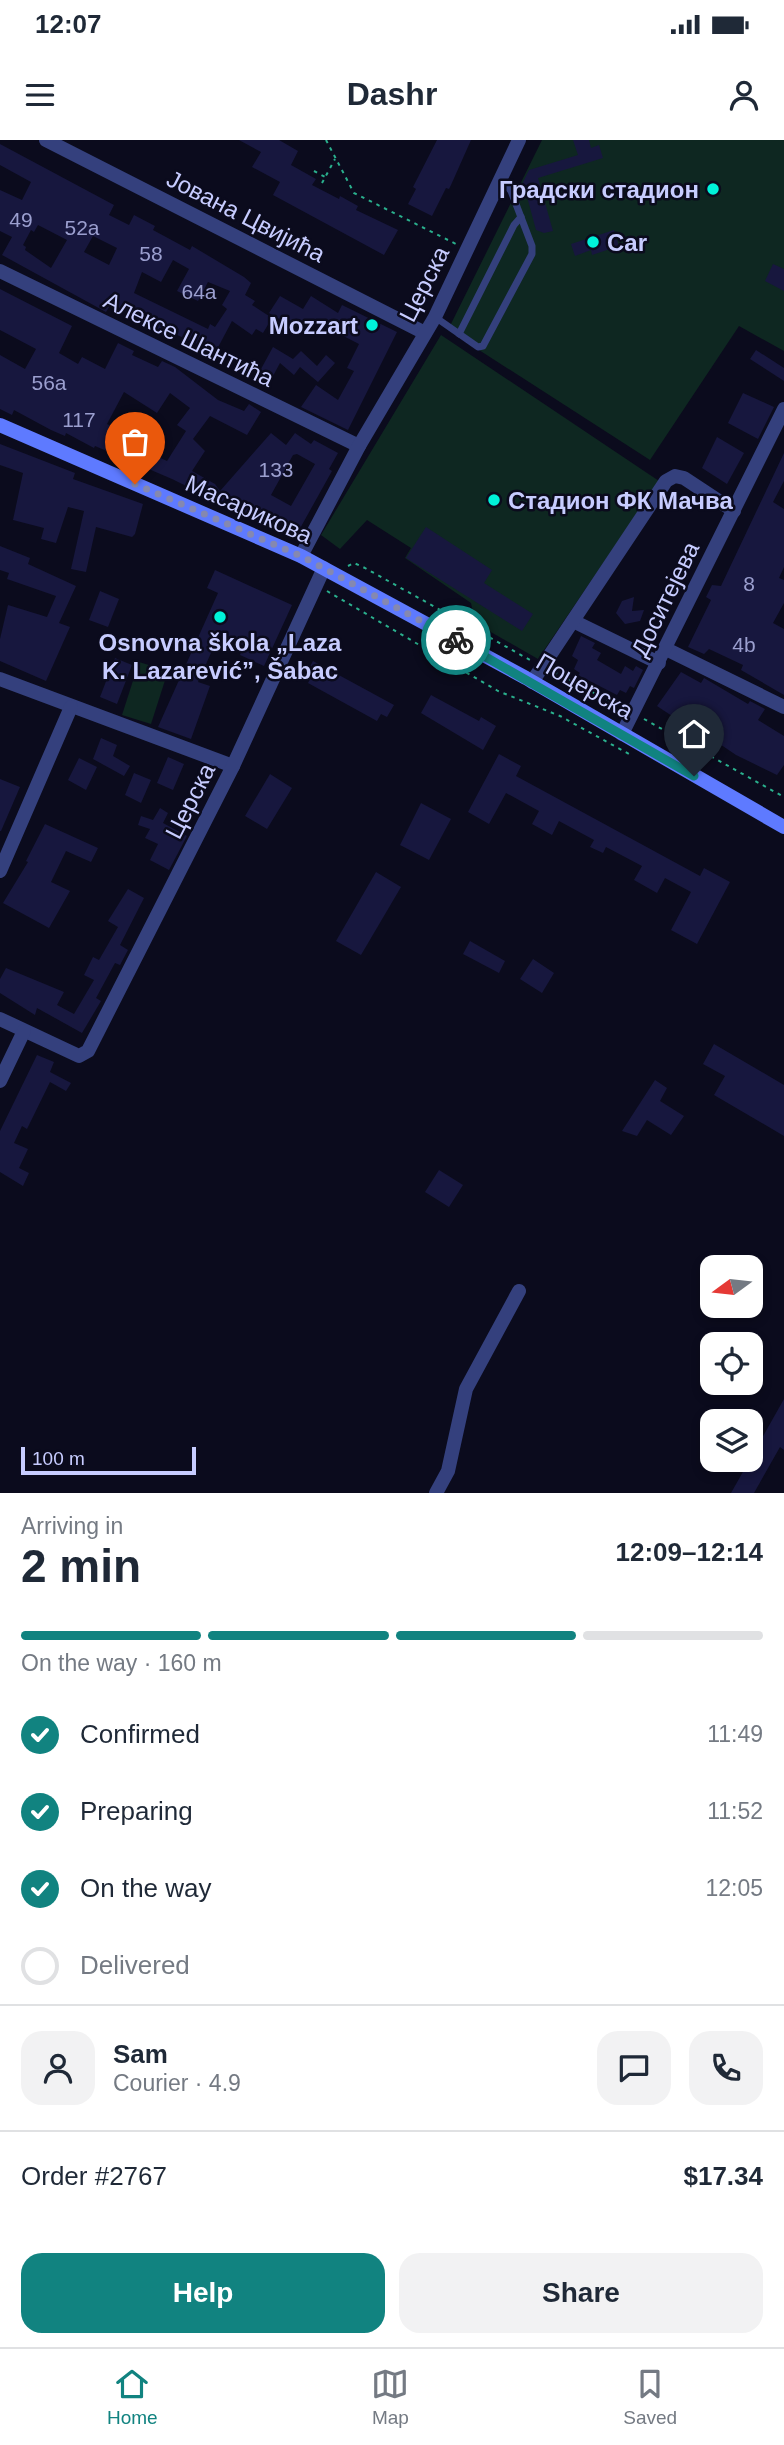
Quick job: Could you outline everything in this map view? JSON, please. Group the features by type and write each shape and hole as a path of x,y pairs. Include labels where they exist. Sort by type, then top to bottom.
{"main road":[{"name":"Масарикова","path":"0,425 324,568"},
{"name":"Поцерска","path":"324,568 532,681 784,827"}],"street":[{"name":"Јована Цвијића","path":"46,140 425,333"},
{"name":"Церска","path":"301,556 359,446 435,317 519,140"},
{"name":"Алексе Шантића","path":"0,271 359,446"},
{"name":"Доситејева","path":"622,734 784,409"},
{"path":"532,681 669,478 684,478 734,511"},
{"name":"Церска","path":"24,1031 79,1056 88,1051 233,766 324,568"},
{"path":"573,621 659,663"},
{"path":"666,649 784,707"},
{"path":"0,679 233,766"},
{"path":"0,871 3,854 71,707"},
{"path":"0,1019 24,1031 0,1081"},
{"path":"436,1493 448,1472 466,1389 519,1292"}],"lane":[{"path":"435,317 478,347 483,346 531,254 532,246 511,191 501,179"},
{"path":"459,334 514,225 521,217"}],"path":[{"path":"326,140 354,193 467,250"},
{"path":"322,183 335,158"},
{"path":"314,171 325,177"},
{"path":"342,578 350,564 365,568 784,797"},
{"path":"317,585 498,691 560,716 630,754"}],"green space":[{"path":"542,140 784,140 784,351 739,326 650,460 448,330"},
{"name":"Стадион ФК Мачва","path":"441,335 659,481 538,659 475,623 471,603 405,558 411,548 367,520 340,549 321,535"},
{"path":"139,662 168,671 151,724 122,715"}],"building":[{"path":"239,140 279,140 298,151 291,165 316,179 312,185 339,199 340,196 358,206 356,210 398,230 384,255 273,195 280,182 252,167 261,152"},
{"path":"437,140 471,140 449,189 446,188 432,216 408,204 416,189 413,187"},
{"path":"573,140 589,140 591,148 599,145 603,158 538,178 553,231 544,233 536,230 523,182 529,170 578,155"},
{"path":"0,144 114,205 109,215 129,225 134,215 155,226 153,230 190,250 192,246 244,277 251,283 245,295 255,301 252,305 272,318 263,333 256,329 252,335 232,321 215,353 171,332 169,335 111,304 106,312 2,255 12,237 0,231 0,190 22,200 31,182 0,165","holes":["38,225 67,240 51,268 25,250 23,245 31,230 34,232","93,236 117,248 109,265 84,252","173,260 189,269 177,291 198,301 208,282 230,291 222,305 227,309 215,327 210,324 208,329 134,293 142,272 161,282"]},
{"path":"614,230 619,246 592,255 591,250 575,256 571,244"},
{"path":"773,264 784,269 784,291 765,281"},
{"path":"0,289 72,326 59,353 78,364 82,357 105,369 118,343 134,351 132,355 158,367 162,361 175,367 218,400 244,411 249,404 261,412 247,435 210,416 193,439 205,451 192,471 215,484 220,491 271,433 286,445 295,433 311,444 314,440 338,453 329,469 332,471 298,532 252,506 247,514 228,501 225,505 172,479 95,446 94,448 66,433 65,436 51,430 14,410 12,415 0,409 0,355 25,369 36,349 0,330","holes":["124,392 157,413 170,393 190,408 177,425 186,431 167,461 118,438 122,431 107,424","297,454 315,464 291,506 271,495 293,455"]},
{"path":"280,296 303,309 311,296 338,313 342,305 397,332 348,430 301,407 316,385 338,400 354,371 347,368 359,344 316,322 309,333 283,317 281,320 269,313"},
{"path":"273,347 293,359 301,351 317,366 326,355 335,363 318,382 300,367 294,375 280,363 267,387 255,380"},
{"path":"756,350 784,368 784,381 750,359"},
{"path":"743,393 774,407 758,439 728,423"},
{"path":"717,437 744,453 727,484 702,468"},
{"path":"0,444 75,473 73,479 143,504 135,534 132,537 96,527 86,572 71,569 84,511 68,507 56,543 41,539 44,528 13,520 23,473 0,465"},
{"path":"784,453 784,481 773,502 784,509 784,567 779,578 784,580 784,603 773,623 784,629 784,695 741,670 743,665 709,649 704,654 688,647 711,600 706,597 712,585 721,586"},
{"path":"426,527 492,570 484,583 533,614 522,631 406,558"},
{"path":"0,546 30,558 28,564 76,586 59,623 70,627 46,681 0,661 0,639 8,605 47,617 56,596 7,579 9,573 0,570"},
{"path":"215,570 292,605 264,666 240,655 244,646 219,635 198,682 210,686 191,739 158,727 218,593 207,588"},
{"path":"100,591 119,599 108,627 89,620"},
{"path":"634,597 632,611 644,610 640,621 625,624 616,613 622,601"},
{"path":"581,636 595,643 592,648 601,653 597,660 621,674 625,666 633,671 636,666 643,670 634,688 630,686 626,693 620,690 617,695 578,675 580,673 574,669 578,660 572,656"},
{"path":"115,658 132,665 117,704 100,697"},
{"path":"313,661 394,705 387,717 381,714 377,721 308,683 311,677 306,674"},
{"path":"681,672 701,683 704,678 748,704 750,701 765,709 758,720 784,736 784,765 777,775 736,755 677,715 675,718 657,706"},
{"path":"431,695 479,721 481,717 496,726 483,750 421,713"},
{"path":"101,738 117,745 113,756 130,766 124,776 93,759"},
{"path":"499,754 521,766 516,776 700,876 704,868 730,882 697,944 671,930 691,892 665,878 657,893 634,880 642,866 606,847 603,853 590,847 594,840 559,821 552,835 532,824 539,811 506,793 489,824 468,812"},
{"path":"168,757 184,764 173,790 157,783"},
{"path":"79,758 97,767 86,790 68,780"},
{"path":"134,773 151,780 141,803 125,795"},
{"path":"270,774 292,788 267,829 245,816"},
{"path":"0,779 20,787 1,831 0,831"},
{"path":"421,803 451,819 429,860 400,845"},
{"path":"160,808 168,813 163,823 187,836 169,870 150,860 158,844 145,838 150,829 138,825 141,816 153,820"},
{"path":"45,824 98,848 91,862 66,851 51,882 70,891 49,928 3,903 28,862 26,861"},
{"path":"376,872 401,887 361,955 336,941"},
{"path":"128,889 144,898 120,945 128,950 120,965 115,963 96,998 101,1001 82,1033 37,1008 35,1015 0,993 0,979 6,968 64,992 57,1005 74,1014 94,980 84,975 93,957 99,960 118,927 108,921"},
{"path":"470,941 505,961 499,973 463,954"},
{"path":"533,959 554,973 542,993 520,979"},
{"path":"714,1044 784,1085 784,1136 714,1095 725,1076 703,1064"},
{"path":"37,1055 54,1062 50,1072 71,1083 66,1091 50,1082 27,1129 22,1126 14,1143 28,1149 19,1168 29,1173 23,1186 0,1172 0,1131"},
{"path":"655,1080 667,1088 660,1101 684,1116 671,1135 647,1120 637,1136 622,1131"},
{"path":"439,1170 463,1185 449,1207 425,1192"},
{"path":"784,1399 784,1450 780,1447 754,1493 731,1493 743,1472 763,1472 763,1436"}],"way so far":[{"path":"135,484 301,556 456,640"}],"place":[{"name":"Градски стадион","path":"713,189"},
{"name":"Car","path":"593,242"},
{"name":"Mozzart","path":"372,325"},
{"name":"Стадион ФК Мачва","path":"494,500"},
{"name":"Osnovna škola „Laza K. Lazarević”, Šabac","path":"220,617"}],"route":[{"path":"456,640 694,776"}]}
